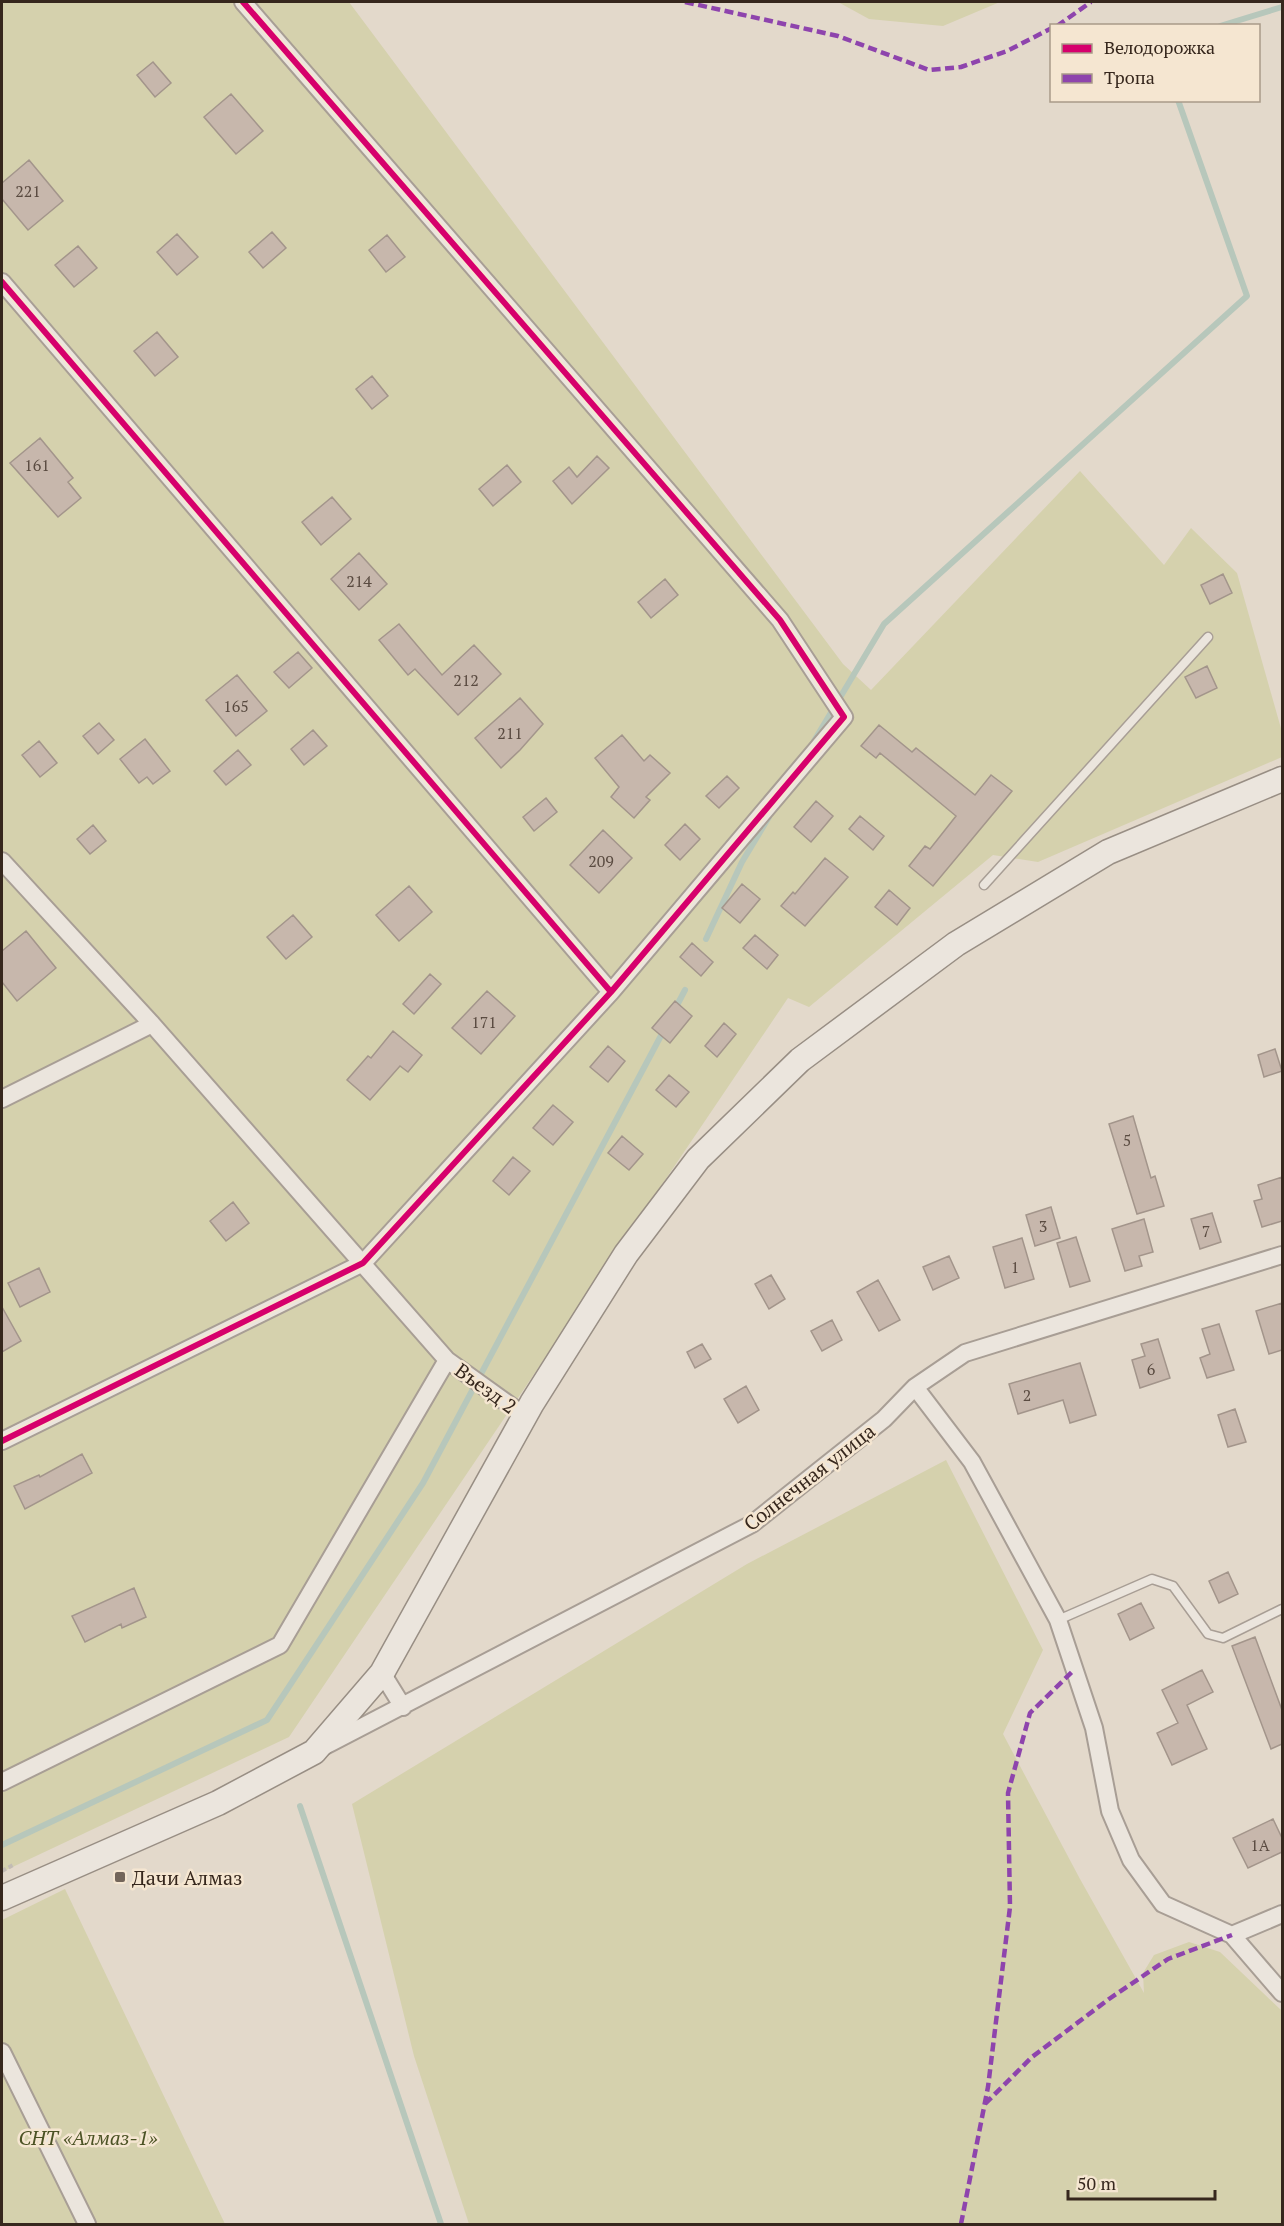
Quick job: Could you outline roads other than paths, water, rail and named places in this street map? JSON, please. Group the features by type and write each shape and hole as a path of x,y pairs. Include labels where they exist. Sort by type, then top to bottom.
{"main road":[{"path":"2,1898 218,1803 314,1752 382,1672 525,1416 626,1254 698,1159 800,1060 956,944 1108,852 1282,779"}],"street":[{"path":"2,1441 363,1263 611,992 844,717 780,620 243,2"},
{"path":"2,282 611,992"},
{"name":"Въезд 2","path":"2,861 152,1024 447,1360 525,1416"},
{"path":"2,1099 152,1024"},
{"name":"Солнечная улица","path":"314,1752 752,1524 884,1419 915,1387 965,1353 1282,1255"},
{"path":"2,1782 280,1645 447,1360"},
{"path":"915,1387 972,1462 1058,1620 1094,1728 1110,1811 1131,1860 1164,1904 1232,1935 1282,1993"},
{"path":"382,1672 403,1707"},
{"path":"1232,1935 1282,1914"},
{"path":"2,2052 87,2224"}],"lane":[{"path":"984,885 1208,637"},
{"path":"1058,1620 1152,1580 1173,1586 1208,1634 1223,1638 1282,1609"}],"waterway":[{"path":"1227,24 1282,7"},
{"path":"814,741 884,624 1247,296 1179,102"},
{"path":"706,939 742,862 769,817"},
{"path":"674,1011 685,990"},
{"path":"2,1845 267,1720 423,1483 664,1030"},
{"path":"300,1806 441,2224"}],"place":[{"name":"Дачи Алмаз","path":"120,1877"}],"park label":[{"name":"СНТ «Алмаз-1»","path":"88,2137"}]}
